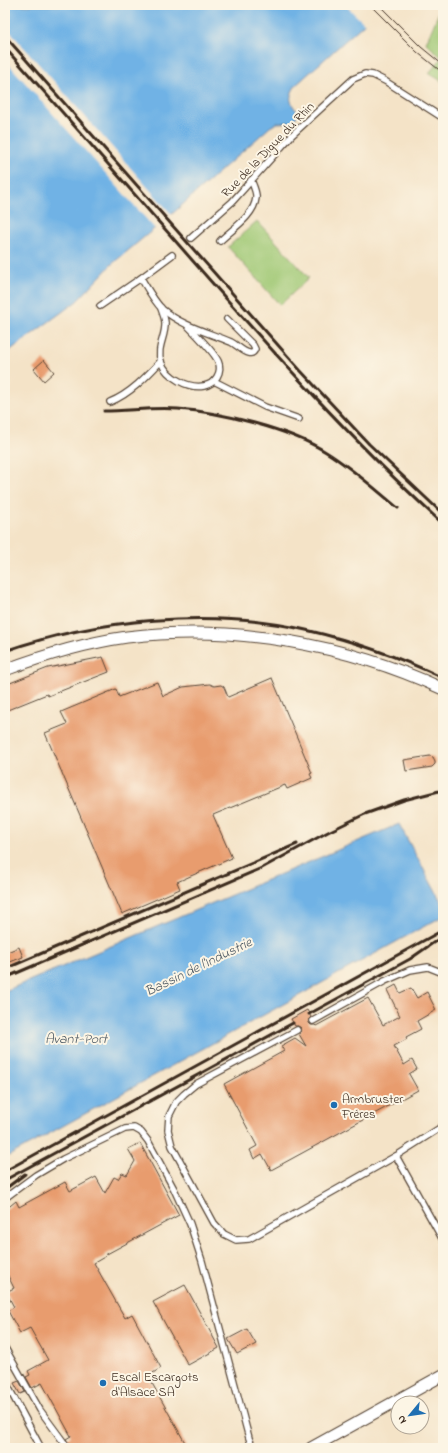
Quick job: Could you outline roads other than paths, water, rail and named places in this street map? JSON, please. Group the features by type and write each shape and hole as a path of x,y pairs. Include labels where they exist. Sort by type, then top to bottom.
{"street":[{"path":"5,670 70,648 100,642 162,634 201,634 267,638 342,652 399,670 443,689"},
{"path":"311,1448 443,1375"}],"lane":[{"name":"Rue de la Digue du Rhin","path":"191,238 232,202 292,135 353,79 359,76 365,74 373,75 385,81 443,118"},
{"path":"220,241 247,216 253,208 256,197 251,180"},
{"path":"100,306 172,255"},
{"path":"141,278 161,308 165,323 160,347 161,362 165,369 179,381 195,386 204,386 214,381 219,375 220,369 218,361 188,326"},
{"path":"161,308 188,326 233,343 248,353 251,354 254,352 254,345 227,319"},
{"path":"110,402 129,392 161,362"},
{"path":"214,381 265,407 299,419"},
{"path":"313,1021 385,981 410,970 428,967 443,973"},
{"path":"296,1030 196,1084 176,1102 169,1116 168,1130 172,1146 214,1223 224,1234 236,1240 249,1239 396,1156 443,1126"},
{"path":"5,1198 36,1175 63,1159 125,1128 134,1128 142,1132 174,1189 190,1224 202,1261 249,1438 253,1448"},
{"path":"396,1156 443,1240"},
{"path":"5,1348 40,1410 68,1448"},
{"path":"5,1381 41,1448"}],"water":[{"path":"5,5 385,5 296,85 291,96 291,100 293,106 299,113 292,122 277,123 270,127 172,214 112,264 77,301 5,354"},
{"name":"Avant-Port","path":"399,824 443,905 443,916 5,1158 5,991"}],"tram line":[{"path":"370,5 417,52 443,73"},
{"path":"379,5 421,47 443,65"}],"railway":[{"path":"5,36 300,370 369,444 443,514"},
{"path":"5,48 283,362 377,461 443,524"},
{"path":"104,411 159,408 178,409 234,418 274,429 294,436 336,458 398,508"},
{"path":"5,651 40,640 115,624 154,620 232,620 270,623 341,639 393,656 443,678"},
{"path":"5,978 262,868 328,832 365,814 404,800 443,790"},
{"path":"5,969 297,844"},
{"path":"5,1171 443,930"},
{"path":"309,1014 410,959 443,936"},
{"path":"5,1180 293,1023"},
{"path":"5,1189 25,1174"}],"place":[{"name":"Armbruster Frères","path":"334,1105"},
{"name":"Escal Escargots d'Alsace SA","path":"103,1383"}],"water label":[{"name":"Bassin de l'Industrie","path":"198,966"}]}
